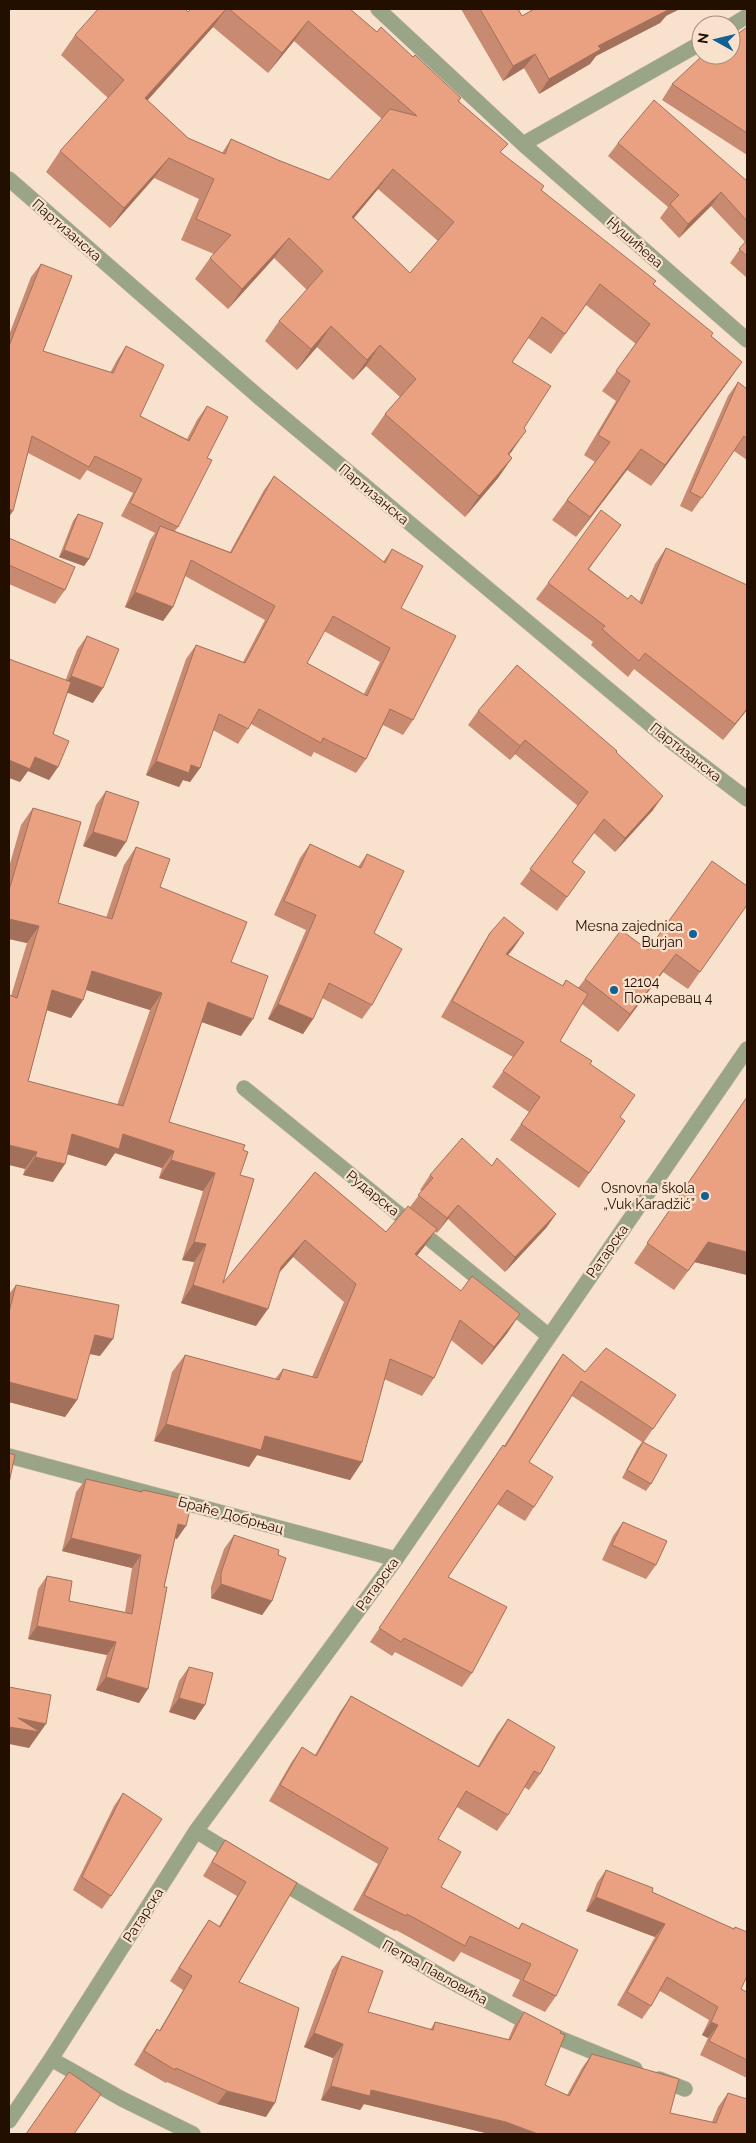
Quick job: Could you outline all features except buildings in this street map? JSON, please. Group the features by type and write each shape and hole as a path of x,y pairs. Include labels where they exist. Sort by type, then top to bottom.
{"street":[{"name":"Нушићева","path":"378,9 523,144 747,340"},
{"path":"523,144 691,49"},
{"name":"Партизанска","path":"9,179 260,398 664,736 747,799"},
{"name":"Ратарска","path":"9,2121 51,2059 196,1831 396,1558 747,1049"},
{"name":"Рударска","path":"244,1088 549,1336"},
{"name":"Браће Добрњац","path":"9,1456 396,1558"},
{"name":"Петра Павловића","path":"196,1831 448,1980 547,2033 685,2089"},
{"path":"51,2059 122,2099 193,2134"}],"place":[{"name":"Mesna zajednica Burjan","path":"693,934"},
{"name":"12104 Пожаревац 4","path":"614,990"},
{"name":"Osnovna škola „Vuk Karadžić”","path":"705,1196"}]}
